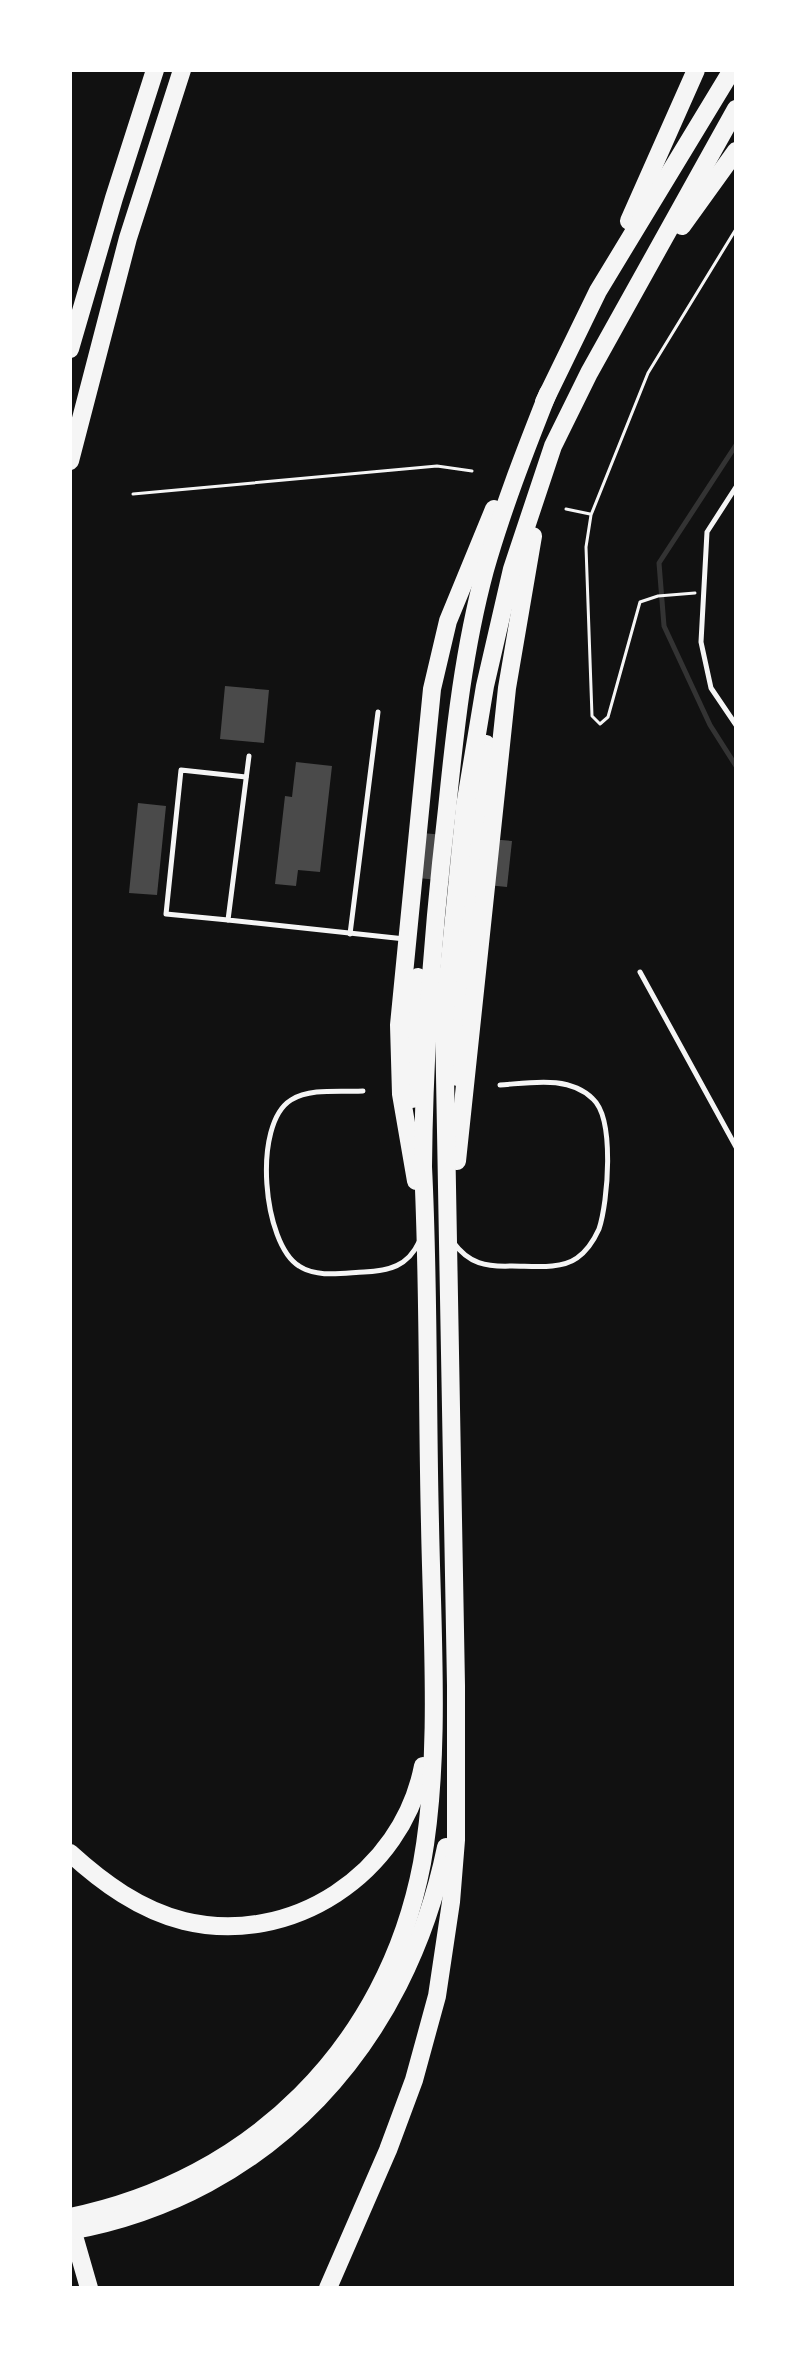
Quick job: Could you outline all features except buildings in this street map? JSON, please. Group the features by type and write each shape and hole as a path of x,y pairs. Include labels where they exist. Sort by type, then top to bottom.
{"highway":[{"path":"70,349 155,70"},
{"path":"70,461 128,238 182,70"},
{"path":"426,1227 404,1119 399,1072 399,1025 432,689 444,634 471,561 598,291 696,70"},
{"path":"598,291 732,70"},
{"path":"328,2288 396,2130 429,2030 448,1933 456,1840 456,1785 450,1236 444,1020 470,771 493,644 512,569 553,446 589,373 736,109"},
{"path":"634,293 736,151"},
{"path":"450,1236 507,688 518,619 542,496 560,442 589,373"},
{"path":"89,2288 70,2220 144,2206 212,2165 279,2116 317,2078 367,2010 392,1960 417,1883 427,1821 433,1712 423,1139 427,1021 454,739 468,651 485,571 513,483 548,393"},
{"path":"70,1853 118,1891 153,1910 183,1921 234,1926 289,1918 339,1892 372,1865 385,1849 406,1815 417,1788 433,1712"},
{"path":"70,2231 208,2185 269,2145 313,2105 353,2057 386,2007 422,1932 444,1856 456,1785"}],"lane":[{"path":"736,487 707,532 701,642 711,688 736,725"},
{"path":"350,934 378,712"},
{"path":"228,920 249,756"},
{"path":"246,777 181,770 166,914 406,940"},
{"path":"640,972 736,1147"},
{"path":"450,1236 462,1252 482,1265 555,1265 569,1262 582,1253 600,1226 604,1204 606,1131 598,1104 582,1090 567,1085 500,1085"},
{"path":"363,1091 300,1095 285,1104 275,1117 267,1141 267,1163 280,1246 293,1262 314,1273 382,1271 407,1260 426,1227"}],"path":[{"path":"704,592 658,596 640,602 608,717 600,724 592,716 589,674 586,547 591,515 648,373 736,229"},
{"path":"133,494 437,466 472,471"},
{"path":"566,509 591,515"}],"waterway":[{"path":"736,445 659,563 664,626 710,725 736,766"}]}
